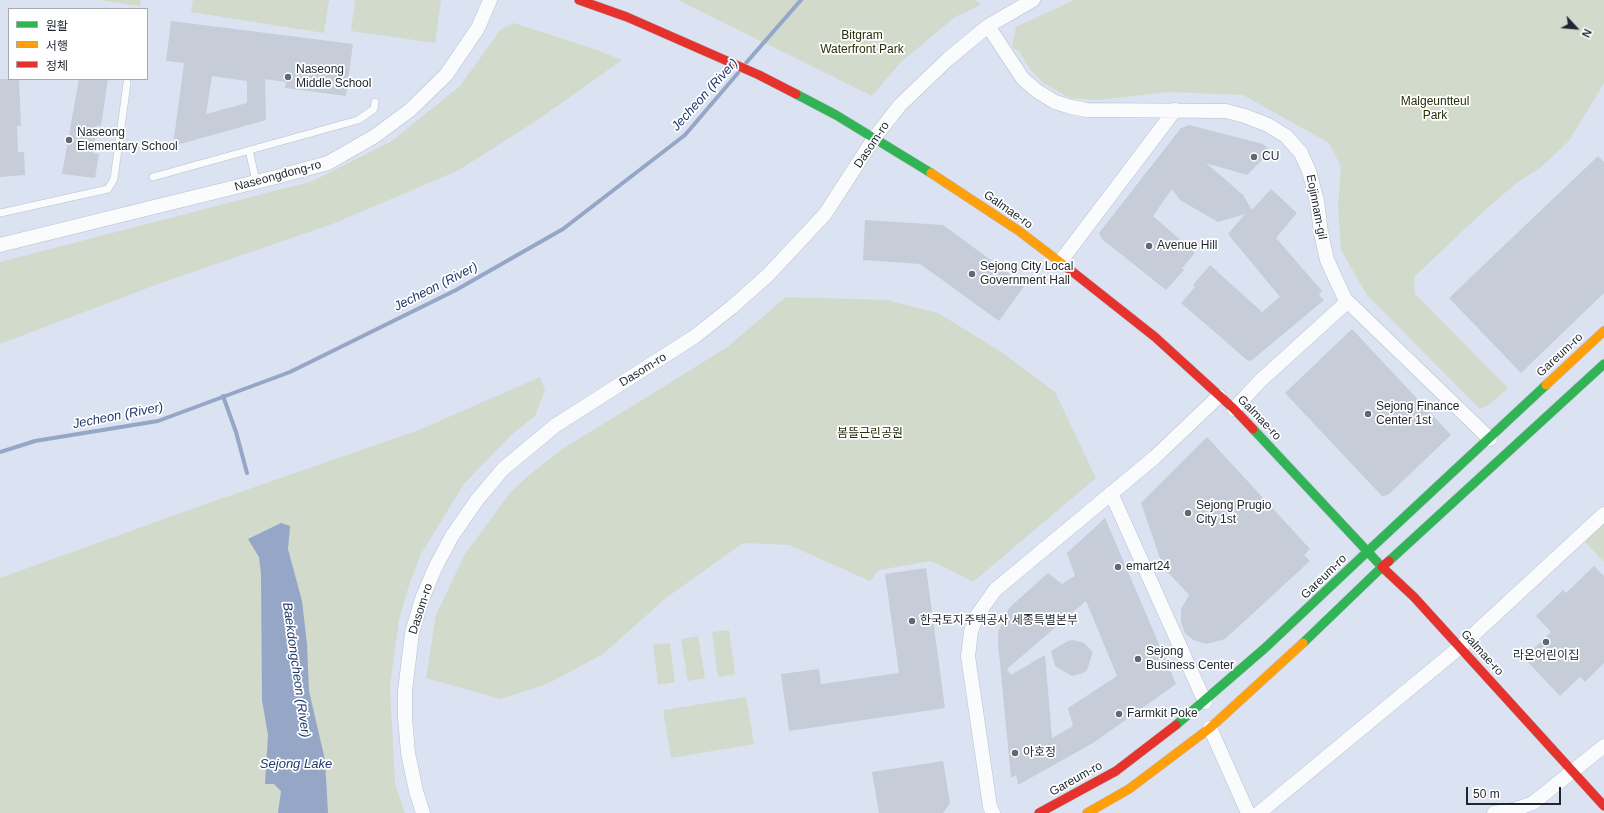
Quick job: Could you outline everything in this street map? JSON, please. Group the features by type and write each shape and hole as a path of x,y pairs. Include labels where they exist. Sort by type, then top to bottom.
{"main road":[{"name":"Galmae-ro","path":"579,0 627,17 759,75 836,115 875,137 970,198 1060,262 1155,337 1234,408 1382,567 1414,597 1604,806"},
{"name":"Gareum-ro","path":"1039,813 1116,771 1152,745 1205,702 1299,618 1604,330"},
{"path":"1087,813 1129,789 1210,728 1315,632 1382,567 1604,364"}],"street":[{"name":"Naseongdong-ro","path":"0,245 328,163 375,136 410,110 451,69 478,28 490,0"},
{"name":"Dasom-ro","path":"423,813 411,768 405,717 412,633 422,599 435,568 456,530 477,500 503,469 556,425 694,337 732,307 768,275 825,214 875,137 900,105 948,59 988,26 1033,0"},
{"name":"Eojinnam-gil","path":"988,26 1023,78 1037,91 1055,102 1087,110 1226,111 1245,116 1268,125 1286,136 1301,153 1309,171 1317,201 1321,233 1327,260 1335,282 1347,302 1490,439"},
{"path":"1060,262 1175,110"},
{"path":"1234,408 1260,380 1347,302"},
{"path":"993,813 990,807 968,656 971,632 976,618 995,590 1155,457 1219,396"},
{"path":"1111,493 1205,702"},
{"path":"1259,813 1460,647 1604,514"},
{"path":"1210,728 1248,813"},
{"path":"1494,813 1513,810 1533,803 1604,746"}],"lane":[{"path":"0,214 108,189 114,179 127,83"},
{"path":"153,177 358,120 374,109 375,102"},
{"path":"249,150 256,182"}],"green space":[{"path":"99,0 141,0 140,6"},
{"path":"193,0 329,0 324,33 191,12"},
{"path":"355,0 441,0 435,43 351,31"},
{"name":"Bitgram Waterfront Park","path":"678,0 975,0 981,5 955,17 901,62 872,96"},
{"name":"Malgeuntteul Park","path":"1074,0 1604,0 1604,83 1569,141 1541,167 1518,182 1486,209 1414,277 1415,294 1508,388 1490,404 1480,409 1367,295 1341,250 1338,207 1341,167 1329,143 1243,95 1169,92 1097,100 1070,98 1043,83 1030,69 1019,51 1012,47 1016,27"},
{"path":"514,23 597,50 622,60 539,119 459,170 335,223 158,284 0,344 0,262 313,181 392,141 460,86 501,29"},
{"name":"봄뜰근린공원","path":"786,297 887,300 938,313 1000,351 1055,392 1096,478 973,582 931,561 879,570 870,581 789,545 743,543 666,598 603,654 547,684 500,699 426,678 436,615 465,554 510,493 528,476 561,450 726,348"},
{"path":"540,377 545,390 535,416 511,435 464,484 421,554 409,585 399,620 390,686 395,784 405,813 0,813 0,578 203,505 419,430"},
{"path":"1604,522 1604,562 1584,541"},
{"path":"729,630 735,674 718,677 712,632"},
{"path":"698,636 705,678 688,681 681,639"},
{"path":"670,643 675,682 658,685 653,645"},
{"path":"746,697 754,744 671,758 663,710"}],"water":[{"name":"Sejong Lake","path":"281,523 290,526 288,549 302,601 307,644 309,691 325,760 328,813 278,813 281,791 274,784 265,784 268,735 262,700 261,574 259,557 248,539"}],"building":[{"path":"171,21 353,44 346,96 285,88 286,82 265,79 266,120 173,146 184,63 166,61","holes":["212,76 247,81 247,103 206,114"]},
{"path":"0,79 19,80 21,126 17,126 18,152 24,152 25,175 0,177"},
{"path":"79,80 108,80 101,126 97,125 93,153 99,154 95,178 62,174"},
{"name":"Avenue Hill","path":"1189,125 1263,144 1271,151 1247,175 1206,163 1243,195 1252,210 1271,189 1297,213 1276,238 1322,291 1319,295 1324,300 1251,361 1247,360 1181,303 1195,287 1193,285 1210,265 1262,312 1280,297 1228,234 1245,214 1218,222 1180,200 1172,189 1153,216 1195,253 1182,268 1184,270 1166,290 1102,239 1099,233 1181,128"},
{"path":"1598,156 1604,162 1604,293 1521,373 1449,298"},
{"name":"Sejong City Local Government Hall","path":"865,220 943,225 1025,285 999,321 920,264 863,260"},
{"name":"Sejong Finance Center 1st","path":"1352,329 1451,435 1388,495 1382,496 1285,393"},
{"path":"1207,437 1310,549 1304,555 1310,561 1225,639 1206,644 1193,640 1185,633 1181,623 1181,609 1189,595 1163,567 1141,503"},
{"name":"Sejong Business Center","path":"1105,518 1176,684 1093,743 1018,785 1016,775 1011,778 998,632 1009,608 1048,573 1062,584 1075,576 1067,553","holes":["1086,601 1117,676 1068,708 1073,726 1052,738 1045,655 1011,675 1007,669"]},
{"path":"1594,566 1604,576 1604,663 1585,682 1580,677 1560,696 1524,658 1551,632 1536,616 1563,590 1566,593"},
{"name":"한국토지주택공사 세종특별본부","path":"926,568 945,708 789,731 781,674 819,669 821,684 899,673 885,574"},
{"path":"1073,640 1084,643 1093,652 1087,670 1083,673 1072,676 1055,666 1051,651 1068,641"},
{"path":"943,761 950,803 943,813 879,813 872,772"}],"waterway":[{"name":"Jecheon (River)","path":"746,63 801,0"},
{"name":"Jecheon (River)","path":"0,452 35,441 158,421 290,372 456,290 563,229 685,135 738,73"},
{"path":"223,396 236,432 247,473"}],"traffic: fast":[{"path":"796,94 836,115 931,173"},
{"path":"1389,561 1604,364"},
{"path":"1368,551 1546,385"},
{"path":"1253,429 1382,567 1303,643"},
{"path":"1176,725 1265,648 1368,551"}],"traffic: slow":[{"path":"931,173 1019,231 1069,269"},
{"path":"1546,385 1604,331"},
{"path":"1087,813 1129,789 1210,728 1303,643"}],"traffic: jam":[{"path":"579,0 627,17 759,75 796,94"},
{"path":"1069,269 1155,337 1234,409 1253,429"},
{"path":"1389,561 1382,567 1414,597 1604,806"},
{"path":"1039,813 1116,771 1176,725"}],"place":[{"name":"Naseong Middle School","path":"288,77"},
{"name":"Naseong Elementary School","path":"69,140"},
{"name":"CU","path":"1254,157"},
{"name":"Avenue Hill","path":"1149,246"},
{"name":"Sejong City Local Government Hall","path":"972,274"},
{"name":"Sejong Finance Center 1st","path":"1368,414"},
{"name":"Sejong Prugio City 1st","path":"1188,513"},
{"name":"emart24","path":"1118,567"},
{"name":"한국토지주택공사 세종특별본부","path":"912,621"},
{"name":"라온어린이집","path":"1546,642"},
{"name":"Sejong Business Center","path":"1138,659"},
{"name":"Farmkit Poke","path":"1119,714"},
{"name":"아호정","path":"1015,753"}],"water label":[{"name":"Baekdongcheon (River)","path":"296,670"}]}
